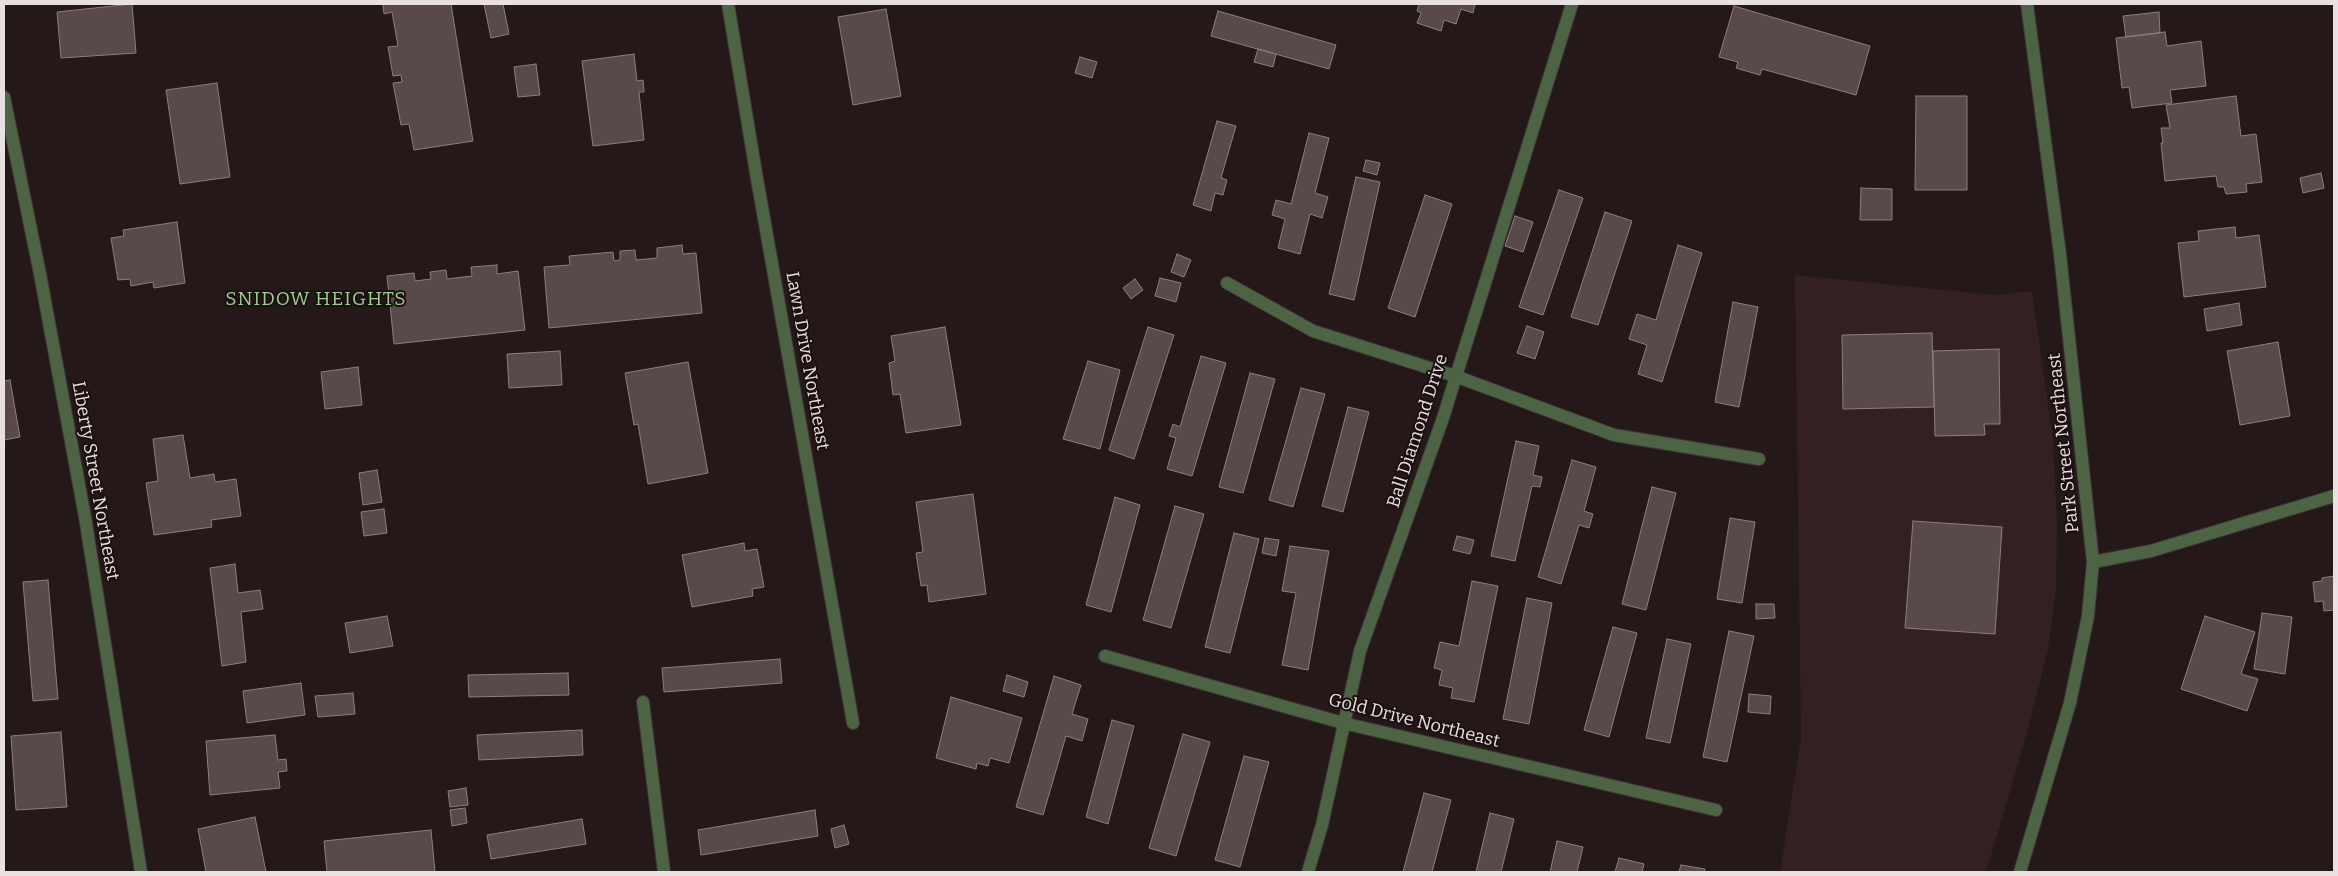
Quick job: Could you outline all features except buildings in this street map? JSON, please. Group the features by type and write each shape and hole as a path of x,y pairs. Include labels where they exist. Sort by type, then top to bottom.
{"street":[{"name":"Lawn Drive Northeast","path":"728,4 756,173 854,723"},
{"name":"Ball Diamond Drive","path":"1308,872 1322,825 1360,651 1443,418 1572,4"},
{"name":"Park Street Northeast","path":"2020,872 2070,703 2088,616 2093,562 2060,254 2027,4"},
{"name":"Liberty Street Northeast","path":"4,98 40,274 85,517 141,872"},
{"path":"1228,283 1313,331 1455,376 1614,435 1759,459"},
{"path":"2093,562 2151,551 2334,496"},
{"name":"Gold Drive Northeast","path":"1105,656 1343,723 1716,810"},
{"path":"643,702 664,872"}],"shaded area":[{"path":"1795,275 1995,295 2032,291 2053,440 2057,523 2056,590 2048,649 2025,740 1986,872 1780,872 1801,738"}],"district":[{"name":"SNIDOW HEIGHTS","path":"316,300"}]}
